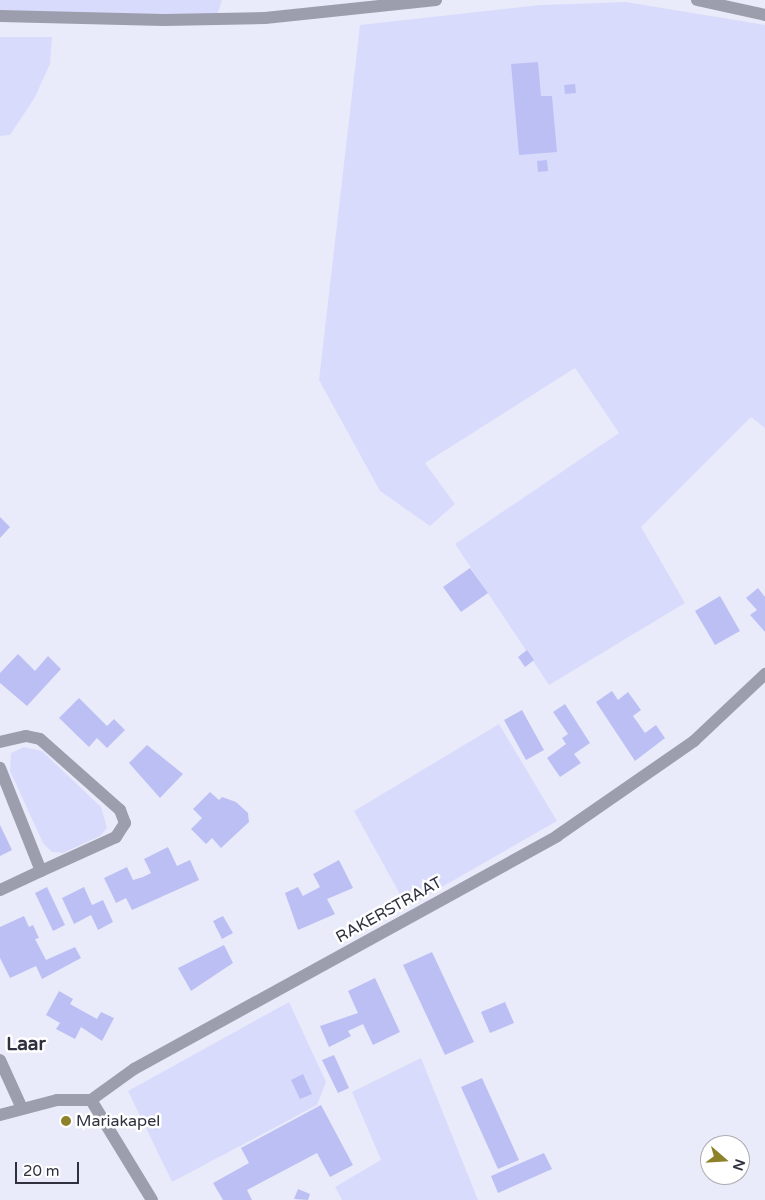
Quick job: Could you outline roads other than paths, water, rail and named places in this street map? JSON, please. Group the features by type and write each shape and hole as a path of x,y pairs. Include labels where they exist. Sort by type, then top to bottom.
{"street":[{"path":"0,16 164,20 265,18 436,0"},
{"path":"697,0 765,15"},
{"name":"RAKERSTRAAT","path":"91,1100 134,1069 557,836 694,741 765,674"},
{"path":"0,742 26,736 40,739 120,810 125,822 116,837 0,890"},
{"path":"0,768 42,871"},
{"path":"0,1060 21,1106"},
{"path":"0,1115 21,1106 57,1100 91,1100 152,1200"}],"place":[{"name":"Mariakapel","path":"66,1121"}],"district":[{"name":"Laar","path":"26,1045"}]}
